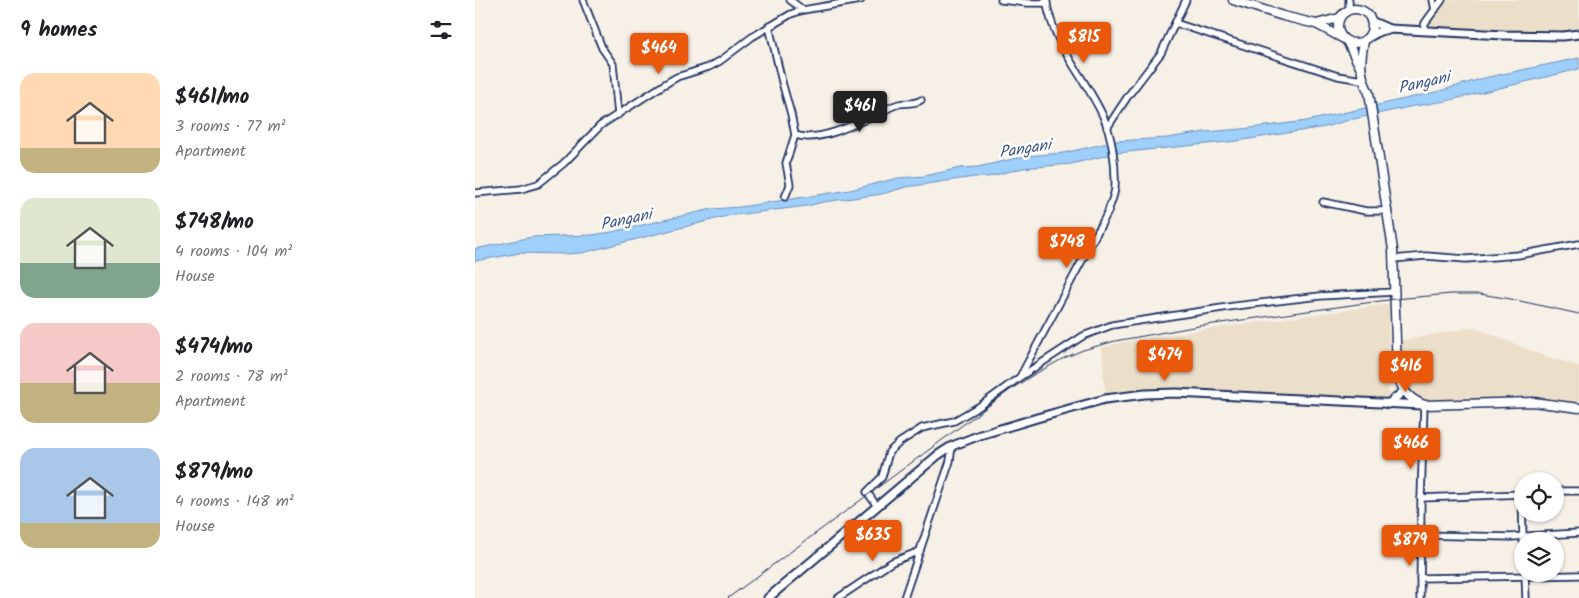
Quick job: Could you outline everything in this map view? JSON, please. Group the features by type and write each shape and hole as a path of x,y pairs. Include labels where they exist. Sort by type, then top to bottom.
{"highway":[{"path":"1233,0 1316,24 1344,40 1355,43 1365,40"},
{"path":"1316,24 1339,18 1349,10 1362,11 1371,21 1372,27 1365,40 1360,67 1362,80 1369,93 1388,210 1395,292 1397,372 1404,391 1412,400 1424,405 1533,402 1579,408"},
{"path":"1339,18 1338,29 1360,67"}],"main road":[{"path":"1371,21 1389,29"},
{"path":"1365,40 1379,31 1389,29 1563,36 1579,34"},
{"path":"1388,404 1404,391"},
{"path":"768,598 938,455 953,446 979,435 1097,401 1145,394 1176,393 1424,405"}],"street":[{"path":"583,0 602,48 613,64 618,115"},
{"path":"790,0 803,10"},
{"path":"475,193 521,190 538,184 563,163 601,125 677,77 709,67 720,61 781,19 803,10 861,0"},
{"path":"1001,0 1029,3 1047,1 1056,36 1094,100 1107,128 1113,159 1115,188 1108,212 1020,377"},
{"path":"1107,128 1128,96 1161,53 1186,0"},
{"path":"1349,0 1349,10"},
{"path":"1433,0 1435,10"},
{"path":"1423,31 1425,23 1442,0"},
{"path":"1175,23 1338,76 1362,80"},
{"path":"769,26 795,135 787,158 786,168 790,187 785,197"},
{"path":"795,135 808,137 827,134 857,123 900,103 911,104 921,100"},
{"path":"1323,202 1365,211 1388,210"},
{"path":"1393,259 1426,256 1466,259 1518,255 1579,244"},
{"path":"877,506 867,492 882,477 889,452 900,442 922,428 954,421 980,406 1020,377 1083,336 1111,325 1235,306 1320,296 1395,292"},
{"path":"1420,598 1424,405"},
{"path":"904,598 951,462 953,446"},
{"path":"1564,491 1579,491"},
{"path":"1421,498 1514,494"},
{"path":"1564,535 1579,533"},
{"path":"1420,535 1514,539"},
{"path":"838,598 892,562 920,551"},
{"path":"1420,578 1514,574"},
{"path":"1564,575 1579,575"},
{"path":"1525,582 1526,598"}],"shaded area":[{"path":"1446,0 1579,0 1579,30 1563,33 1427,28"},
{"path":"1389,304 1388,401 1177,389 1145,390 1105,396 1102,347 1138,339"},
{"path":"1474,327 1544,356 1579,366 1579,403 1533,398 1424,400 1415,396 1403,379 1401,371 1401,341"}],"water":[{"path":"1579,58 1579,69 1446,101 1414,106 1325,127 1237,141 1117,153 1071,164 1023,168 987,177 974,177 906,187 882,194 727,216 582,253 520,253 475,261 475,249 532,237 592,235 612,232 712,209 740,207 850,190 898,178 925,176 960,168 978,167 1026,156 1063,153 1117,141 1167,138 1307,121 1440,91 1484,78"}],"railway":[{"path":"728,598 1010,390 1064,358 1083,350 1115,341 1199,326 1395,299 1451,294 1480,294 1579,314"}],"water label":[{"name":"Pangani","path":"1424,83"},
{"name":"Pangani","path":"1025,149"},
{"name":"Pangani","path":"626,220"}]}
